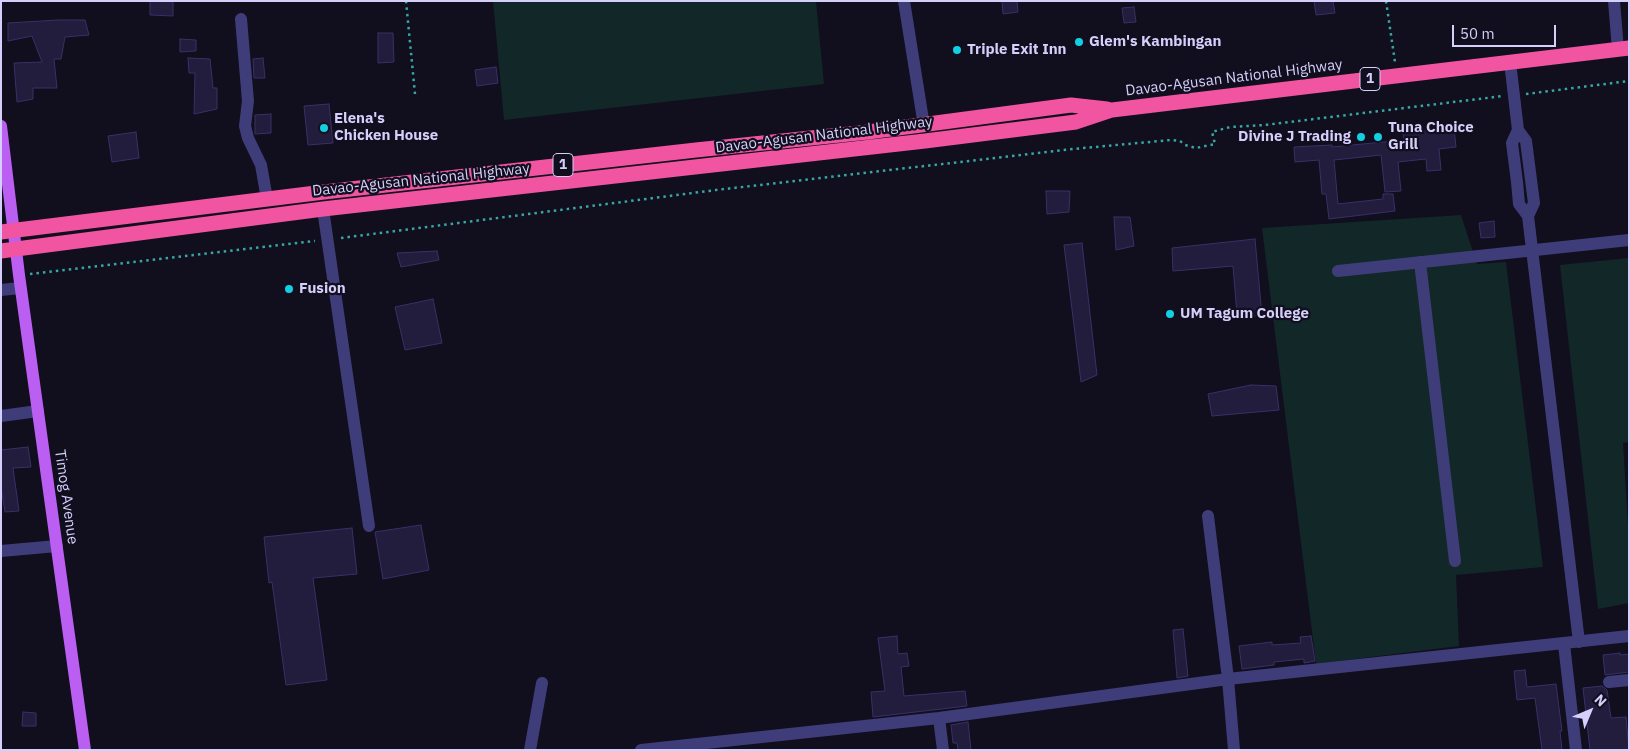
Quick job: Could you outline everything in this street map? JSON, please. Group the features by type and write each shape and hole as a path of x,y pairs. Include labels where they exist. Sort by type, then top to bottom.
{"highway":[{"name":"Davao-Agusan National Highway","path":"8,250 323,209 870,148 1076,122 1112,110 1623,49"},
{"name":"Davao-Agusan National Highway","path":"7,232 267,199 667,153 924,126 1071,105 1112,110"},
{"path":"868,132 870,148"},
{"path":"267,199 269,216"}],"main road":[{"name":"Timog Avenue","path":"1,126 8,250 20,282 85,750"}],"street":[{"path":"904,1 924,126"},
{"path":"1614,1 1623,49"},
{"path":"241,19 248,101 245,126 248,138 261,165 267,199"},
{"path":"1510,62 1518,130 1526,141 1534,203 1528,216"},
{"path":"1518,130 1512,143 1519,204 1528,216 1579,642"},
{"path":"1517,182 1531,180"},
{"path":"323,209 369,526"},
{"path":"1338,271 1629,240"},
{"path":"1420,262 1455,561"},
{"path":"1,290 20,282"},
{"path":"1,416 38,411"},
{"path":"1208,516 1228,680 1234,750"},
{"path":"1,551 56,546"},
{"path":"641,750 939,718 1228,680 1629,636"},
{"path":"1564,644 1576,750"},
{"path":"1609,682 1629,680"},
{"path":"530,750 542,683"},
{"path":"939,718 943,750"}],"path":[{"path":"406,1 415,94"},
{"path":"1386,1 1397,76"},
{"path":"20,282 716,190 1073,149 1170,140 1180,141 1185,146 1196,148 1215,144 1212,132 1230,127 1265,125 1629,81"}],"green space":[{"path":"493,1 816,1 824,84 504,120"},
{"path":"1461,215 1477,264 1506,262 1543,567 1456,575 1459,646 1316,664 1262,228"},
{"path":"1629,258 1629,442 1623,443 1629,541 1629,603 1598,609 1560,265"}],"building":[{"path":"150,1 173,1 173,16 150,15"},
{"path":"1002,1 1017,1 1018,12 1003,14"},
{"path":"1314,1 1333,1 1335,13 1316,15"},
{"path":"1134,7 1136,22 1124,23 1122,8"},
{"path":"85,20 89,35 65,37 61,59 54,59 57,88 33,88 33,99 17,102 14,63 42,62 32,36 8,41 8,23"},
{"path":"378,33 393,33 394,62 378,63"},
{"path":"180,39 196,40 196,51 180,52"},
{"path":"188,58 210,59 213,88 217,88 217,109 194,114 195,73 189,73"},
{"path":"263,58 265,78 254,78 253,59"},
{"path":"496,67 498,83 477,86 475,70"},
{"path":"329,104 333,143 308,145 304,106"},
{"path":"271,114 271,133 255,134 255,115"},
{"path":"1454,128 1456,147 1439,149 1441,170 1427,171 1426,159 1398,162 1401,191 1385,192 1381,155 1334,160 1338,204 1383,199 1383,194 1393,194 1395,211 1329,219 1326,194 1322,194 1319,160 1295,162 1294,147 1332,145 1332,147 1404,140 1403,133"},
{"path":"136,132 139,158 112,162 108,136"},
{"path":"1046,191 1070,191 1069,212 1047,214"},
{"path":"1114,217 1130,217 1134,246 1116,250"},
{"path":"1494,221 1495,237 1481,238 1479,223"},
{"path":"1255,239 1262,316 1237,315 1233,266 1173,271 1172,248"},
{"path":"1082,243 1097,375 1081,382 1064,245"},
{"path":"437,251 439,260 401,267 397,253"},
{"path":"433,299 442,343 405,350 395,307"},
{"path":"1251,385 1276,386 1279,410 1212,416 1208,394"},
{"path":"28,447 31,467 13,468 19,511 5,512 1,487 1,450"},
{"path":"421,525 429,570 383,579 375,532"},
{"path":"352,528 357,574 313,578 327,680 286,685 272,582 269,583 264,537"},
{"path":"1183,629 1188,676 1177,678 1173,630"},
{"path":"897,636 898,654 907,653 909,666 901,667 904,696 965,691 967,706 873,717 871,692 885,691 878,638"},
{"path":"1311,636 1315,661 1304,663 1304,659 1274,662 1274,665 1242,669 1239,646 1272,642 1272,645 1301,643 1300,637"},
{"path":"1620,653 1620,655 1629,654 1629,672 1605,675 1603,655"},
{"path":"1525,670 1527,687 1556,684 1562,731 1560,731 1562,750 1542,750 1535,698 1517,700 1514,671"},
{"path":"1602,686 1607,690 1611,718 1626,717 1629,750 1590,750 1583,688"},
{"path":"23,712 36,713 36,726 22,726"},
{"path":"968,722 971,750 958,750 957,743 953,743 951,725"}],"place":[{"name":"Glem's Kambingan","path":"1079,42"},
{"name":"Triple Exit Inn","path":"957,50"},
{"name":"Elena's Chicken House","path":"324,128"},
{"name":"Divine J Trading","path":"1361,137"},
{"name":"Tuna Choice Grill","path":"1378,137"},
{"name":"Fusion","path":"289,289"},
{"name":"UM Tagum College","path":"1170,314"}]}
